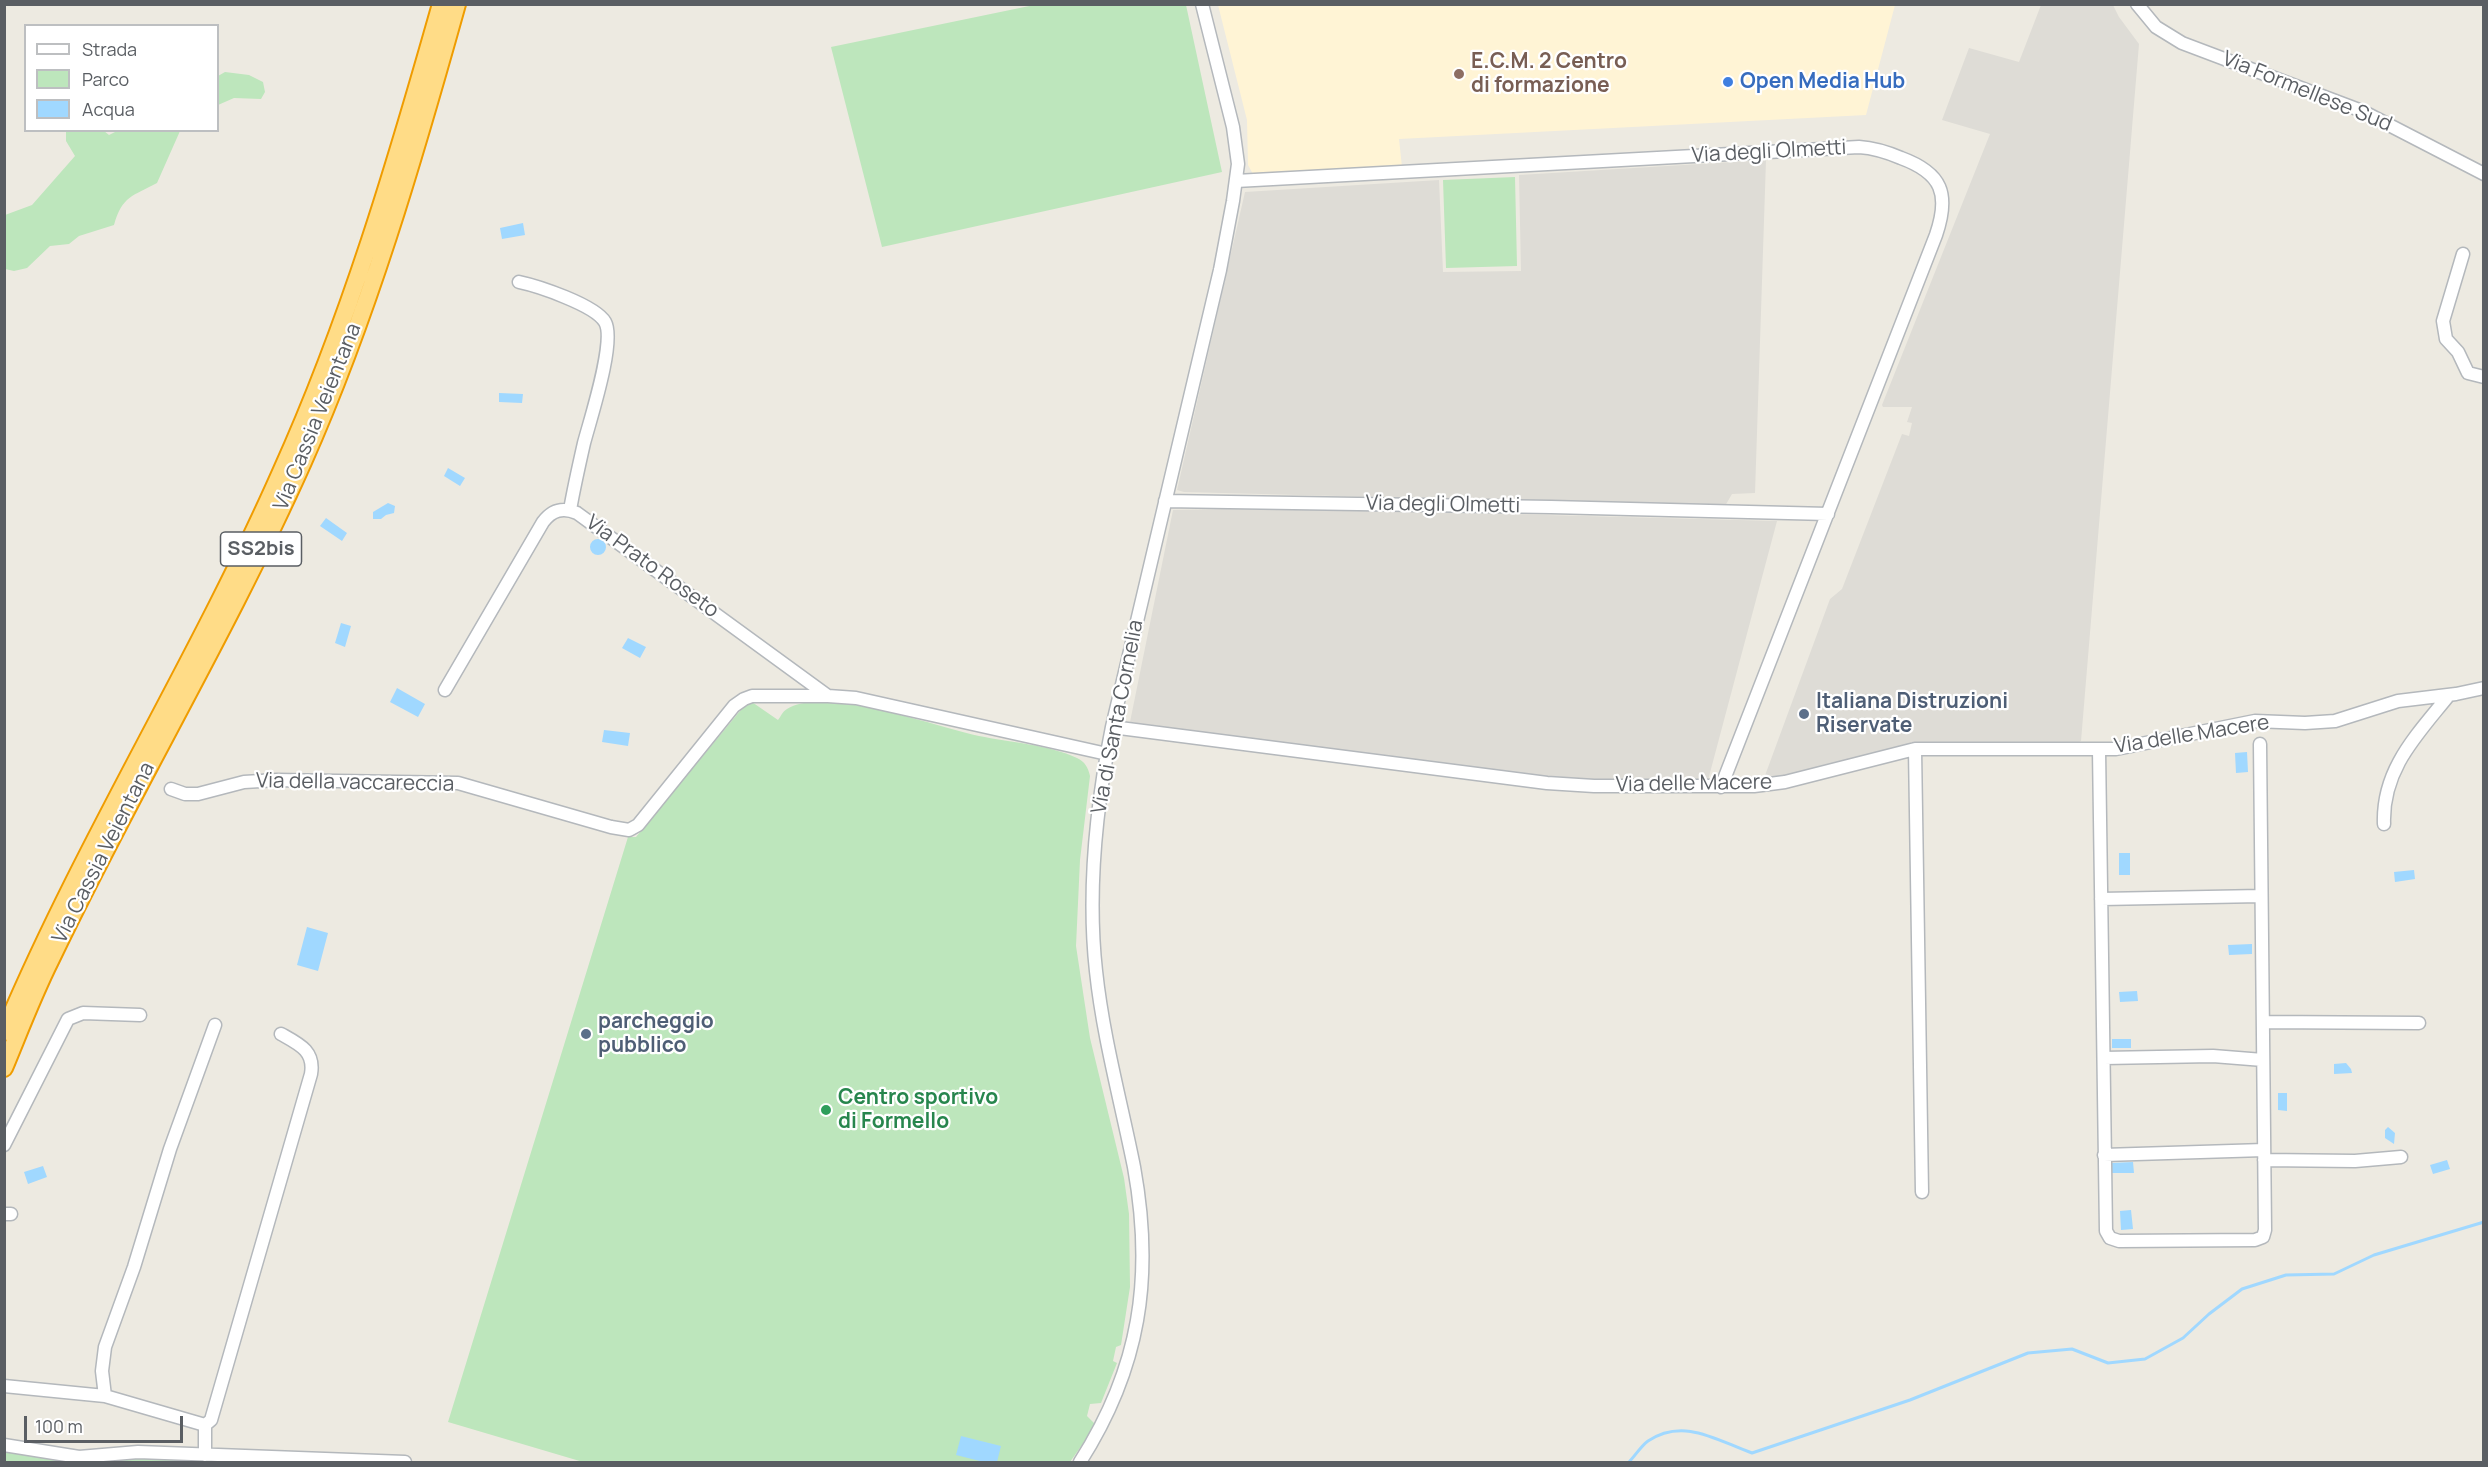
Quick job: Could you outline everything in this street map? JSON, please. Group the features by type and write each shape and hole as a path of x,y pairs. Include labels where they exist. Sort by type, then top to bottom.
{"highway":[{"name":"Via Cassia Veientana","path":"4,1032 36,957 135,761 232,578 290,452 324,369 360,268 404,134 441,4"},
{"name":"Via Cassia Veientana","path":"4,1068 49,963 253,566 309,448 375,271 429,105 457,4"}],"street":[{"name":"Via di Santa Cornelia","path":"1080,1462 1108,1415 1121,1383 1134,1338 1142,1276 1142,1232 1134,1168 1109,1052 1094,951 1095,840 1112,728 1219,276 1238,164 1233,127 1202,4"},
{"name":"Via Formellese Sud","path":"2138,4 2156,27 2182,44 2362,111 2484,174"},
{"name":"Via degli Olmetti","path":"1236,181 1854,147 1877,149 1920,166 1932,174 1944,201 1942,218 1721,787"},
{"path":"2463,254 2443,321 2444,332 2468,373 2484,377"},
{"path":"519,282 542,288 594,311 606,325 608,335 602,372 570,510"},
{"name":"Via degli Olmetti","path":"1165,501 1540,506 1828,514"},
{"name":"Via Prato Roseto","path":"445,690 543,522 553,512 570,510 828,696"},
{"name":"Via delle Macere","path":"1112,728 1547,783 1594,786 1721,787 1785,782 1915,749 2099,750 2124,748 2255,721 2305,723 2336,721 2389,703 2484,688"},
{"path":"2384,824 2383,803 2394,769 2404,752 2449,695"},
{"name":"Via Prato Roseto","path":"763,696 828,696 876,702 1107,754"},
{"name":"Via della vaccareccia","path":"171,789 185,794 198,794 244,782 277,780 458,783 611,827 629,830 638,825 736,704 748,697 763,696"},
{"path":"2099,750 2105,1226 2110,1238 2120,1241 2261,1239 2265,1230 2260,744"},
{"path":"1915,749 1922,1192"},
{"path":"2102,899 2261,896"},
{"path":"4,1145 68,1019 83,1013 140,1015"},
{"path":"2263,1022 2419,1023"},
{"path":"105,1396 102,1371 105,1347 134,1267 170,1149 215,1025"},
{"path":"205,1425 211,1420 311,1074 312,1061 309,1053 300,1044 281,1034"},
{"path":"2104,1058 2213,1056 2263,1060"},
{"path":"2104,1155 2264,1155 2355,1161 2401,1157"},
{"path":"4,1386 105,1396 205,1425"},
{"path":"205,1425 205,1455"},
{"path":"4,1445 79,1456 138,1452 405,1462"}],"shaded area":[{"path":"1218,5 1895,5 1866,115 1399,139 1402,167 1253,174 1248,165 1247,120"},
{"path":"2041,5 2113,5 2139,44 2081,741 2072,746 1921,745 1763,781 1830,599 1842,589 1902,434 1909,436 1912,423 1907,422 1912,407 1883,407 1882,405 1990,134 1942,120 1969,48 2019,62"},
{"path":"1766,160 1755,493 1732,494 1725,506 1177,490 1245,192 1439,180 1443,272 1521,271 1519,175"},
{"path":"1273,508 1777,521 1707,784 1564,781 1130,722 1173,510"}],"green space":[{"path":"1039,4 1186,5 1222,172 882,247 831,47"},
{"path":"225,72 249,75 263,82 265,92 261,99 234,98 219,105 219,75"},
{"path":"66,132 105,132 109,135 115,132 180,132 157,183 125,202 114,225 79,236 69,244 50,246 27,268 14,271 5,269 5,215 32,205 75,156 66,141"},
{"path":"1515,177 1517,266 1446,268 1443,180"},
{"name":"Centro sportivo di Formello","path":"749,700 778,720 786,710 804,703 826,702 881,710 979,736 1055,750 1080,760 1088,770 1090,776 1080,860 1076,946 1090,1038 1124,1178 1129,1214 1130,1287 1121,1345 1116,1347 1113,1361 1117,1363 1101,1403 1090,1404 1087,1416 1096,1425 1070,1462 583,1462 448,1422 628,837 636,837"},
{"path":"5,1448 109,1460 163,1458 247,1462 5,1462"}],"water":[{"path":"523,223 525,235 502,239 500,228"},
{"path":"499,393 523,394 522,403 499,402"},
{"path":"448,468 465,478 460,486 444,476"},
{"path":"388,503 395,506 394,513 381,519 373,519 373,512"},
{"path":"326,518 347,533 342,541 320,526"},
{"path":"598,539 604,541 606,547 604,553 598,555 592,553 590,547 592,541"},
{"path":"341,623 351,626 345,647 335,643"},
{"path":"628,638 646,647 640,658 622,648"},
{"path":"397,688 425,704 418,717 390,702"},
{"path":"604,730 630,733 628,746 602,742"},
{"path":"2247,752 2248,772 2236,773 2235,753"},
{"path":"2119,853 2130,853 2130,875 2119,875"},
{"path":"2414,870 2415,879 2395,882 2394,872"},
{"path":"307,927 328,933 318,971 297,965"},
{"path":"2252,944 2252,954 2229,955 2228,945"},
{"path":"2137,991 2138,1001 2120,1002 2119,992"},
{"path":"2112,1039 2131,1039 2131,1048 2112,1048"},
{"path":"2346,1063 2352,1073 2334,1074 2334,1064"},
{"path":"2278,1093 2287,1093 2287,1111 2278,1110"},
{"path":"2388,1127 2395,1133 2394,1144 2385,1138 2385,1130"},
{"path":"2447,1160 2450,1169 2433,1174 2430,1165"},
{"path":"2133,1162 2134,1173 2111,1173 2111,1163"},
{"path":"43,1166 47,1177 28,1184 24,1172"},
{"path":"2131,1210 2133,1229 2121,1230 2120,1211"},
{"path":"961,1436 1001,1446 997,1462 984,1462 956,1455"}],"waterway":[{"path":"1629,1462 1648,1441 1661,1434 1675,1431 1701,1434 1752,1453 1910,1400 2028,1353 2072,1349 2108,1363 2145,1359 2183,1338 2209,1314 2242,1289 2286,1275 2334,1274 2374,1255 2484,1222"}],"place":[{"name":"E.C.M. 2 Centro di formazione","path":"1459,74"},
{"name":"Open Media Hub","path":"1728,82"},
{"name":"Italiana Distruzioni Riservate","path":"1804,714"},
{"name":"parcheggio pubblico","path":"586,1034"},
{"name":"Centro sportivo di Formello","path":"826,1110"}]}
